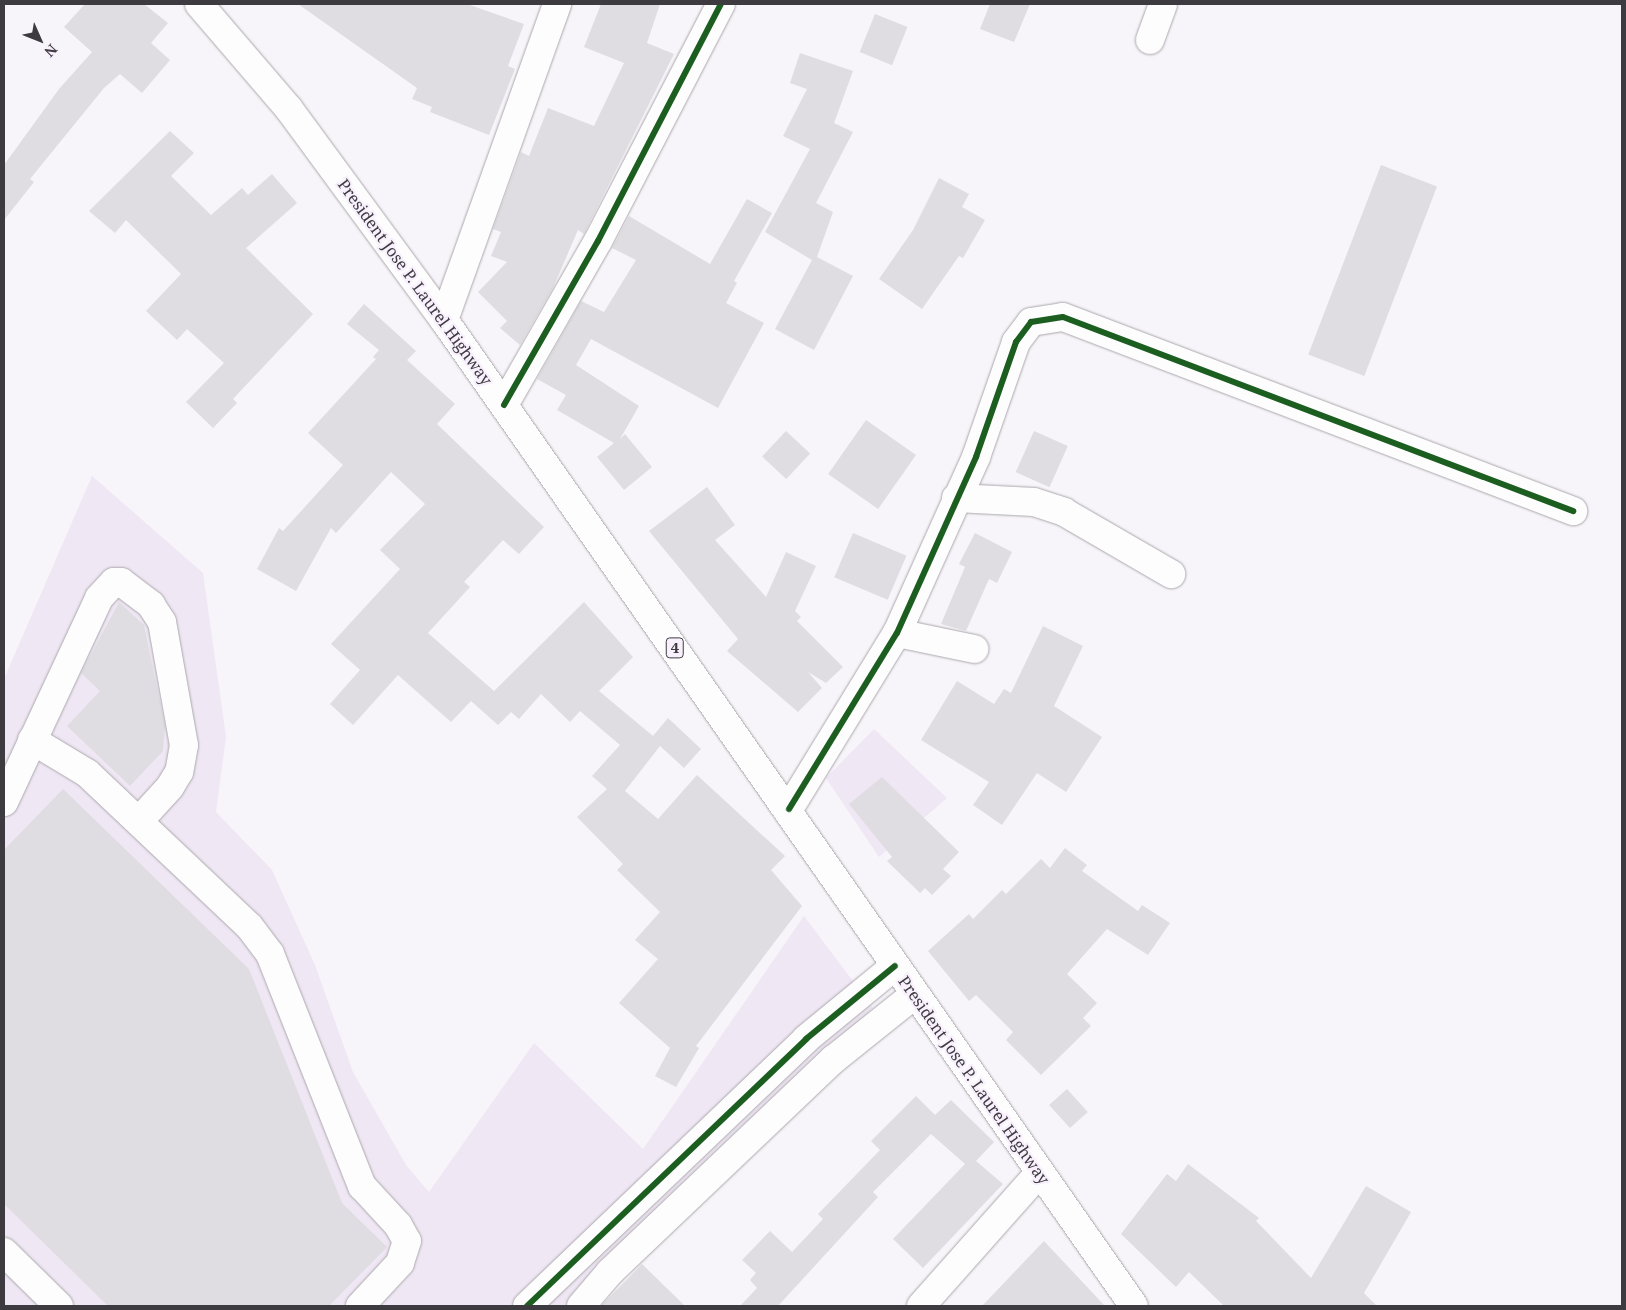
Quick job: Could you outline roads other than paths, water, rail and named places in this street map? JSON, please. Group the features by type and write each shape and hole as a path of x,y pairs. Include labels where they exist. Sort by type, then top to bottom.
{"main road":[{"path":"444,320 557,4"},
{"path":"504,405 598,241 721,4"},
{"path":"1150,40 1163,4"},
{"name":"President Jose P. Laurel Highway","path":"209,7 289,109 444,320 789,809 914,995 1134,1306"},
{"path":"789,809 897,633 995,411 1016,342 1031,322 1063,317 1573,511"},
{"path":"956,498 1034,502 1064,512 1171,574"},
{"path":"4,802 99,598 114,582 128,584 151,605 162,622 184,745 174,779 139,822"},
{"path":"897,633 974,650"},
{"path":"32,740 80,766 264,943 362,1186 404,1233 408,1249 405,1257 360,1306"},
{"path":"527,1306 806,1039 895,966"},
{"path":"581,1306 610,1272 841,1053 914,995"},
{"path":"921,1306 1039,1173"},
{"path":"4,1252 59,1306"}]}
